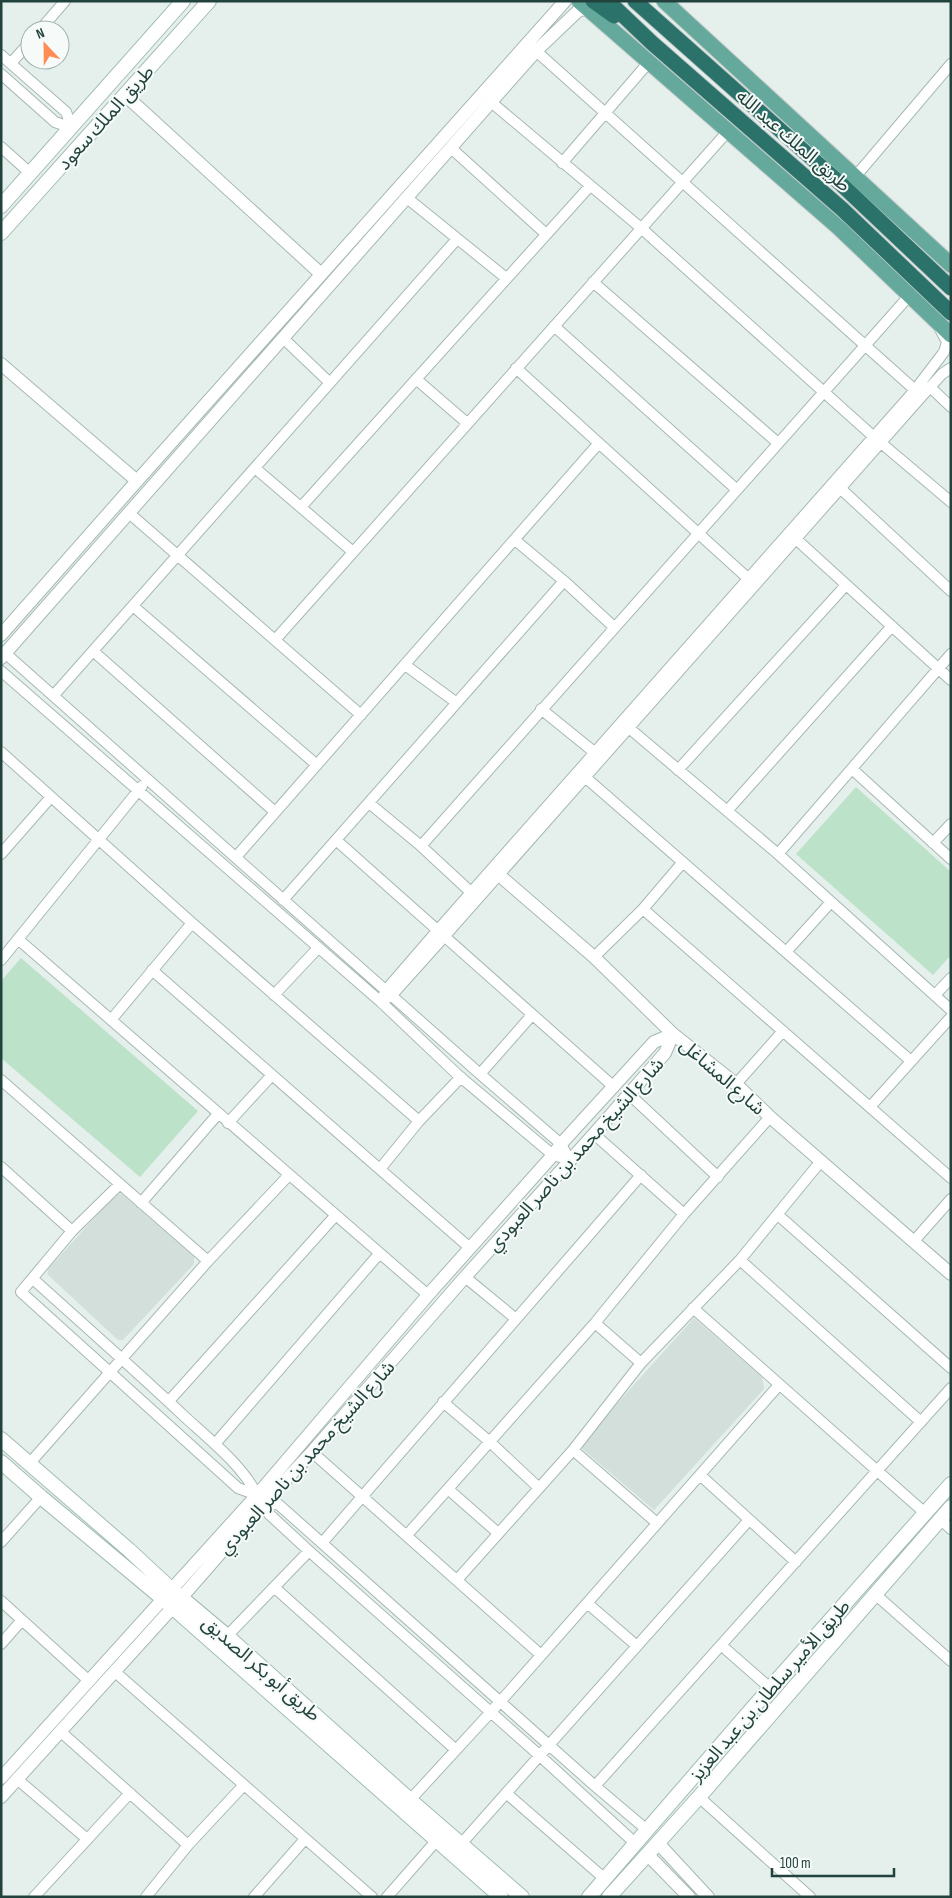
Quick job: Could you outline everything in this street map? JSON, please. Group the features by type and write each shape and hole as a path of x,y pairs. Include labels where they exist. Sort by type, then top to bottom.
{"highway":[{"name":"طريق الملك عبد الله","path":"608,1 652,43 842,209 951,313"},
{"name":"طريق الملك عبد الله","path":"635,1 842,185 951,288"},
{"path":"650,1 710,67"},
{"path":"587,4 652,43"},
{"path":"842,209 951,326"}],"main road":[{"name":"طريق الملك سعود","path":"1,206 183,1"},
{"name":"طريق الملك سعود","path":"1,233 208,1"},
{"name":"طريق الملك عبد الله","path":"664,1 951,265"},
{"path":"587,4 649,62 838,227 951,335"},
{"name":"طريق أبو بكر الصديق","path":"1,1439 129,1550 172,1598 502,1897"},
{"name":"طريق أبو بكر الصديق","path":"1,1462 41,1497 172,1598 227,1636 410,1800 522,1897"},
{"name":"طريق الأمير سلطان بن عبد العزيز","path":"589,1897 770,1688 951,1484"},
{"name":"طريق الأمير سلطان بن عبد العزيز","path":"608,1897 699,1797 951,1507"}],"street":[{"path":"1,636 565,1"},
{"path":"49,20 64,2"},
{"path":"570,1161 561,1144 283,900 54,695 3,655 536,51 587,4"},
{"path":"536,51 915,390 930,388 951,407"},
{"path":"11,63 20,53"},
{"path":"1,55 66,112 72,128"},
{"path":"562,163 649,62"},
{"path":"855,177 951,64"},
{"path":"1,74 55,122 72,128"},
{"path":"125,95 321,274"},
{"path":"491,102 641,228 877,440 951,502"},
{"path":"275,640 729,130"},
{"path":"1,147 30,173"},
{"path":"451,148 546,234"},
{"path":"300,507 590,186"},
{"path":"407,198 506,278"},
{"path":"54,695 457,239"},
{"path":"593,282 778,443"},
{"path":"421,846 864,344 909,296"},
{"path":"474,896 499,875 585,777 598,756 628,728 752,582 796,539 840,488 944,352 947,342 931,317"},
{"path":"554,326 736,489"},
{"path":"283,338 330,383"},
{"path":"1,364 137,481"},
{"path":"516,368 752,582"},
{"path":"380,1002 877,440 942,374 951,368"},
{"path":"416,379 467,423"},
{"path":"236,857 600,443"},
{"path":"255,468 353,552"},
{"path":"840,488 951,591"},
{"path":"129,513 361,715"},
{"path":"796,539 951,680"},
{"path":"515,540 564,581 614,627"},
{"path":"283,900 564,581"},
{"path":"678,770 846,585"},
{"path":"133,606 317,765"},
{"path":"726,811 892,626"},
{"path":"93,651 275,812"},
{"path":"778,854 951,654"},
{"path":"405,664 457,703"},
{"path":"1,670 380,1002 461,1077 554,1155 570,1161"},
{"path":"542,709 598,756"},
{"path":"628,728 778,854 951,1010"},
{"path":"2,754 418,1122"},
{"path":"852,769 951,859"},
{"path":"585,777 911,1061"},
{"path":"1,960 19,940 147,778"},
{"path":"1,854 51,797"},
{"path":"369,803 421,846 474,896"},
{"path":"933,843 951,824"},
{"path":"336,840 614,1087"},
{"path":"594,957 643,908 683,862"},
{"name":"شارع المشاغل","path":"499,875 594,957 673,1034 736,1084 770,1117 951,1274"},
{"path":"786,952 831,902"},
{"path":"643,908 951,1178"},
{"path":"111,1020 192,923"},
{"path":"19,940 428,1295"},
{"path":"274,995 318,948"},
{"path":"152,970 470,1248"},
{"path":"935,995 951,978"},
{"path":"480,1074 532,1015"},
{"path":"870,1107 951,1017"},
{"path":"736,1084 783,1031"},
{"name":"شارع الشيخ محمد بن ناصر العبودي","path":"1,1797 114,1671 172,1598 260,1499 428,1295 654,1042 673,1034"},
{"name":"شارع الشيخ محمد بن ناصر العبودي","path":"260,1499 312,1452 665,1053 673,1034"},
{"path":"228,1123 272,1076"},
{"path":"380,1169 418,1122 461,1077"},
{"path":"1,1080 208,1261"},
{"path":"629,1094 718,1177"},
{"path":"141,1203 218,1114"},
{"path":"407,1535 595,1323 684,1214 770,1117"},
{"path":"594,1134 684,1214"},
{"path":"457,1580 572,1450 641,1363 740,1260 822,1161"},
{"path":"1,1167 72,1231"},
{"path":"29,1464 208,1261 289,1175"},
{"path":"322,1543 641,1175"},
{"path":"120,1184 72,1231 21,1292 238,1488 260,1499 278,1504 548,1745 647,1830"},
{"path":"914,1241 951,1199"},
{"path":"778,1215 951,1368"},
{"path":"169,1401 336,1216"},
{"path":"215,1444 379,1254"},
{"path":"740,1260 921,1422"},
{"path":"465,1277 516,1319"},
{"path":"33,1279 123,1358 215,1444 250,1482 269,1514 635,1843"},
{"path":"693,1308 925,1513"},
{"path":"595,1323 641,1363"},
{"path":"410,1800 500,1702 779,1385"},
{"path":"595,1786 951,1388"},
{"path":"443,1402 490,1442 538,1488"},
{"path":"572,1450 657,1523"},
{"path":"312,1452 541,1655"},
{"path":"700,1475 796,1562"},
{"path":"448,1489 498,1534"},
{"path":"1,1542 41,1497"},
{"path":"940,1519 951,1529"},
{"path":"462,1844 749,1520"},
{"path":"227,1636 309,1551"},
{"path":"274,1588 456,1750"},
{"path":"876,1595 951,1661"},
{"name":"شارع الشيخ محمد بن ناصر العبودي","path":"2,1774 89,1681 172,1598"},
{"path":"1,1601 89,1681"},
{"path":"587,1603 637,1646"},
{"path":"1,1644 22,1620"},
{"path":"721,1645 770,1688"},
{"path":"114,1671 243,1786 372,1897"},
{"path":"61,1732 188,1845"},
{"path":"17,1779 87,1840"},
{"path":"146,1897 188,1845 243,1786"},
{"path":"34,1897 130,1793"},
{"path":"506,1793 605,1879"},
{"path":"699,1797 810,1897"},
{"path":"254,1897 306,1840"},
{"path":"387,1897 437,1840"},
{"path":"658,1843 708,1897"},
{"path":"648,1854 689,1897"}],"shaded area":[{"path":"116,1194 122,1194 194,1257 194,1264 123,1340 118,1340 47,1274 49,1268"},
{"path":"694,1318 762,1377 764,1389 654,1510 579,1446"}],"green space":[{"path":"856,787 951,872 951,955 933,975 796,854"},
{"path":"21,958 198,1111 140,1177 1,1058 1,981"}]}
